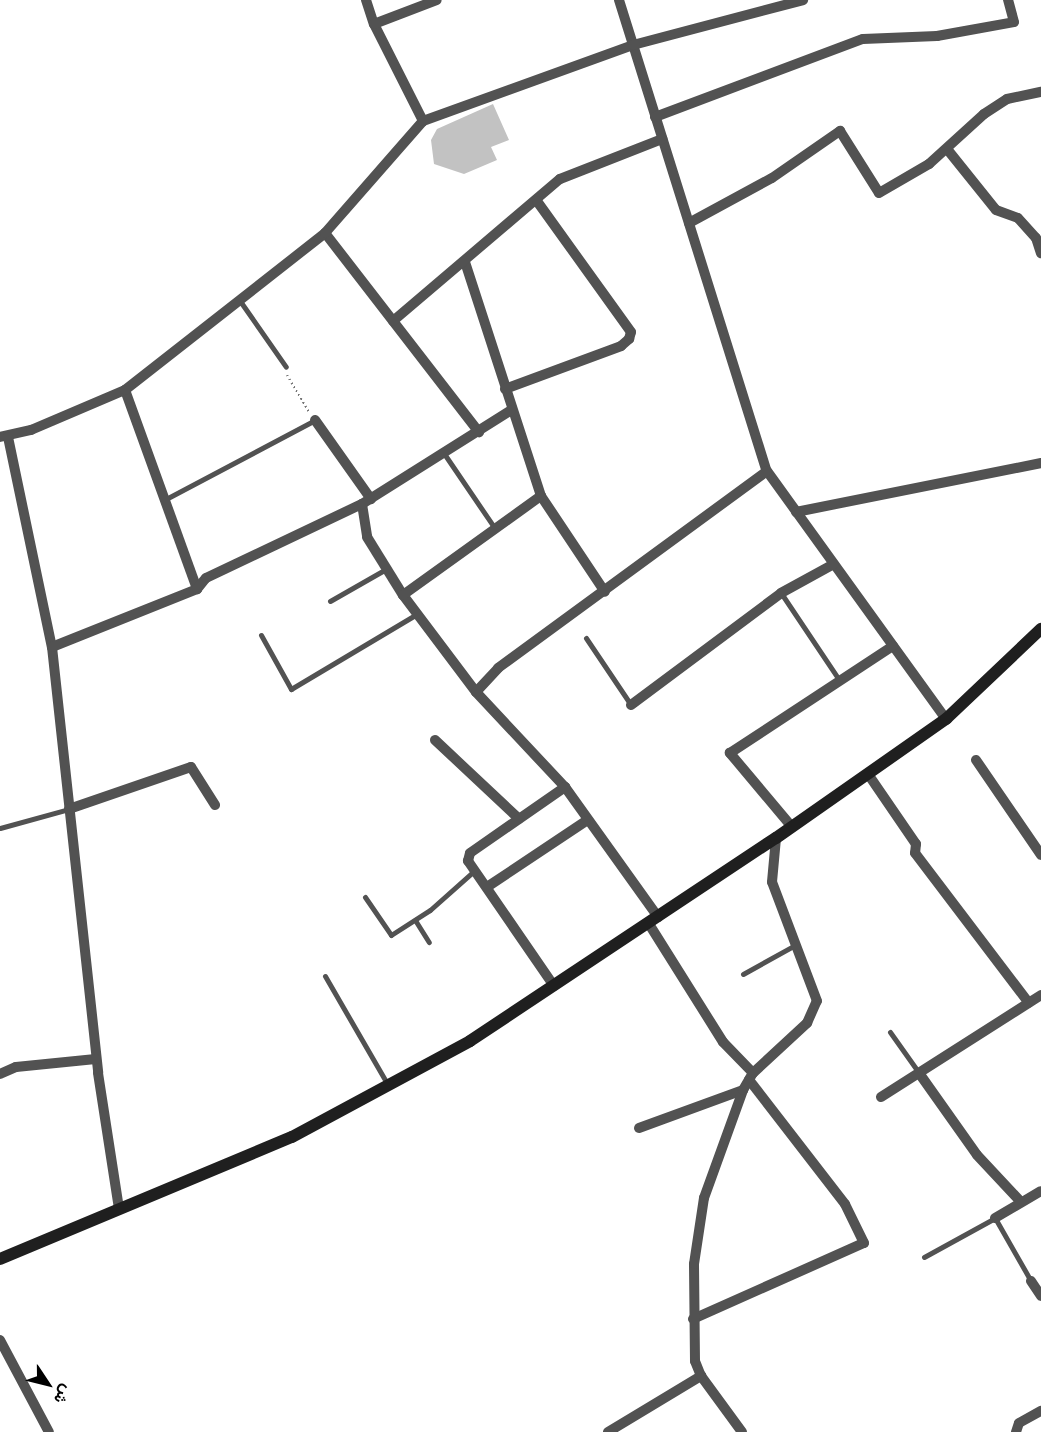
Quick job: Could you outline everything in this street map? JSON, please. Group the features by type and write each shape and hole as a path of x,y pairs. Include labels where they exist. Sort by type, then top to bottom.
{"main road":[{"path":"0,1259 292,1137 389,1087 554,986 868,774 946,719 1041,629"}],"street":[{"path":"366,0 374,24 423,121"},
{"path":"374,24 436,0"},
{"path":"619,0 767,471 946,719"},
{"path":"119,1209 96,1059 52,647 4,437 125,390 325,233 423,121 633,45 803,0"},
{"path":"655,117 863,39 937,36 1014,22 1008,0"},
{"path":"689,223 772,178 840,131 879,193 909,178 947,149 984,114 1007,99 1041,92"},
{"path":"393,321 537,201 560,179 662,139"},
{"path":"947,149 996,210 1018,218 1036,238 1041,253"},
{"path":"505,389 621,346 629,339 631,332 537,201"},
{"path":"325,233 479,432"},
{"path":"465,262 511,410 541,496 605,592"},
{"path":"125,390 197,589"},
{"path":"52,647 197,589 206,578 367,501 445,455 511,410"},
{"path":"315,420 367,501 367,537 402,595 476,692 565,788 653,920 723,1042 845,1204 864,1242 693,1319"},
{"path":"796,512 1041,463"},
{"path":"476,692 498,668 605,592 767,471"},
{"path":"402,595 494,527 541,496"},
{"path":"631,705 781,593 834,564"},
{"path":"792,827 730,753 893,646"},
{"path":"435,740 519,819"},
{"path":"976,760 1041,855"},
{"path":"69,809 191,767 215,805"},
{"path":"868,774 916,844 915,853 1029,1003"},
{"path":"554,986 468,861 470,853 565,788"},
{"path":"486,887 586,821"},
{"path":"742,1432 701,1376 695,1361 694,1264 704,1198 744,1090 751,1077 814,1013 818,1001 772,882 776,838"},
{"path":"881,1097 1041,995"},
{"path":"0,1074 16,1067 96,1059"},
{"path":"919,1073 976,1155 1021,1203"},
{"path":"639,1128 744,1090"},
{"path":"995,1218 1041,1191"},
{"path":"1031,1281 1041,1296"},
{"path":"0,1340 49,1432"},
{"path":"608,1432 701,1376"},
{"path":"1016,1432 1019,1423 1041,1411"}],"lane":[{"path":"240,301 285,367"},
{"path":"164,500 315,420"},
{"path":"445,455 494,527"},
{"path":"330,601 386,569"},
{"path":"781,593 840,681"},
{"path":"261,635 291,689 417,614"},
{"path":"586,638 631,705"},
{"path":"0,828 69,809"},
{"path":"365,897 391,935 415,920 475,870"},
{"path":"415,920 429,942"},
{"path":"743,974 795,945"},
{"path":"325,976 389,1087"},
{"path":"890,1032 919,1073"},
{"path":"924,1257 995,1218 1031,1281"}],"path":[{"path":"285,367 315,420"}],"building":[{"path":"493,104 509,140 491,147 497,160 464,174 434,164 431,140 437,129"}]}
